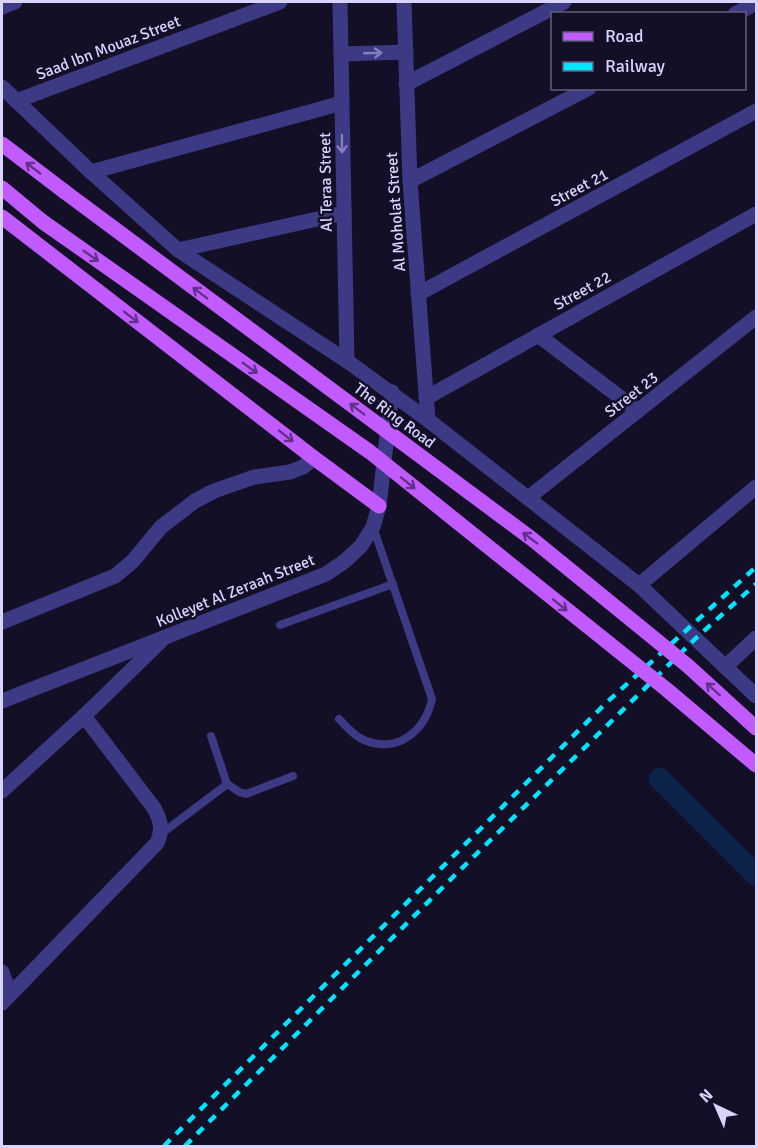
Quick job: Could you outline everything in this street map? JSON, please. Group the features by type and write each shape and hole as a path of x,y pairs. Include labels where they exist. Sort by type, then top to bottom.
{"main road":[{"name":"The Ring Road","path":"2,144 532,539 670,652 756,728"},
{"path":"2,188 43,222 369,452 666,689 756,765"},
{"path":"2,217 314,458 380,506"}],"street":[{"path":"2,7 15,2"},
{"name":"Saad Ibn Mouaz Street","path":"16,101 280,2"},
{"name":"Al Teraa Street","path":"340,2 347,361"},
{"name":"Al Moholat Street","path":"404,2 410,180 428,420"},
{"path":"406,84 564,2"},
{"path":"739,12 756,3"},
{"path":"341,54 406,52"},
{"path":"2,87 91,172 178,250 392,392 639,585 756,696"},
{"path":"410,180 585,90"},
{"path":"91,172 342,103"},
{"name":"Street 21","path":"418,294 756,111"},
{"path":"178,250 344,213"},
{"name":"Street 22","path":"426,398 756,214"},
{"name":"Street 23","path":"528,498 756,317"},
{"path":"538,335 638,411"},
{"name":"Kolleyet Al Zeraah Street","path":"2,701 326,574 345,561 361,546 373,527 380,506 392,392"},
{"path":"2,622 115,576 133,561 161,527 195,501 214,491 254,477 290,472 303,467 314,458"},
{"path":"639,585 756,487"},
{"path":"2,791 84,716 166,636"},
{"path":"726,667 756,638"},
{"path":"6,999 158,843 161,834 161,821 154,808 84,716"},
{"path":"2,972 6,999"}],"lane":[{"path":"339,719 362,740 375,744 402,741 414,734 423,724 432,699 373,527"},
{"path":"280,626 393,584"},
{"path":"211,736 227,784 239,792 246,794 293,776"},
{"path":"161,834 227,784"}],"waterway":[{"path":"660,779 756,875"}],"railway":[{"path":"164,1146 606,703 756,567"},
{"path":"185,1146 455,875 695,639 756,584"}]}
